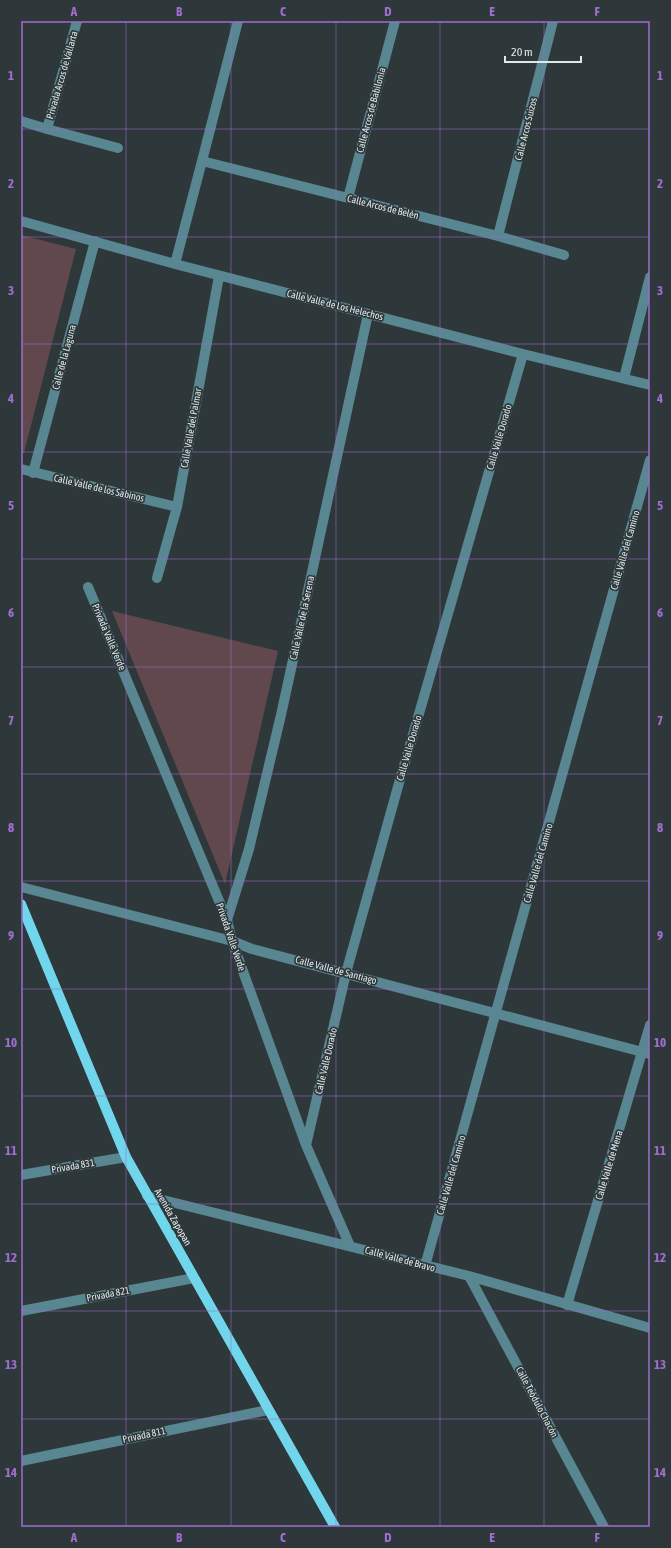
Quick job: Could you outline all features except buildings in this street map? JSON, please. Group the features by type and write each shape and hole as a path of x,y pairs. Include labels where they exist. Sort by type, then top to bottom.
{"main road":[{"name":"Avenida Zapopan","path":"21,904 126,1157 335,1527"}],"street":[{"name":"Privada Arcos de Vallarta","path":"47,129 77,21"},
{"path":"175,264 238,21"},
{"name":"Calle Arcos de Babilonia","path":"348,198 395,21"},
{"name":"Calle Arcos Suizos","path":"498,236 553,21"},
{"name":"Privada Arcos de Vallarta","path":"21,122 118,148"},
{"name":"Calle Arcos de Belén","path":"202,161 498,236 564,255"},
{"name":"Calle Valle de Los Helechos","path":"21,221 219,276 650,385"},
{"name":"Calle de la Laguna","path":"33,473 95,241"},
{"name":"Calle Valle del Palmar","path":"157,578 177,507 219,276"},
{"path":"624,378 650,279"},
{"name":"Calle Valle de la Serena","path":"227,920 249,849 281,715 368,314"},
{"name":"Calle Valle Dorado","path":"306,1144 346,973 399,783 523,354"},
{"name":"Calle Valle del Camino","path":"425,1266 650,460"},
{"name":"Calle Valle de los Sabinos","path":"21,469 177,507"},
{"name":"Privada Valle Verde","path":"88,587 227,920 232,941 306,1144 350,1246"},
{"name":"Calle Valle de Santiago","path":"21,887 232,941 252,949 646,1053"},
{"name":"Calle Valle de Mena","path":"567,1305 646,1053 650,1025"},
{"name":"Privada 831","path":"21,1175 126,1157"},
{"name":"Calle Valle de Bravo","path":"147,1196 469,1276 650,1328"},
{"name":"Calle Teódulo Chacón","path":"469,1276 604,1527"},
{"name":"Privada 821","path":"21,1311 194,1278"},
{"name":"Privada 811","path":"21,1461 268,1410"}],"shaded area":[{"path":"21,235 76,249 24,453 21,453"},
{"path":"112,611 278,651 225,884"}]}
